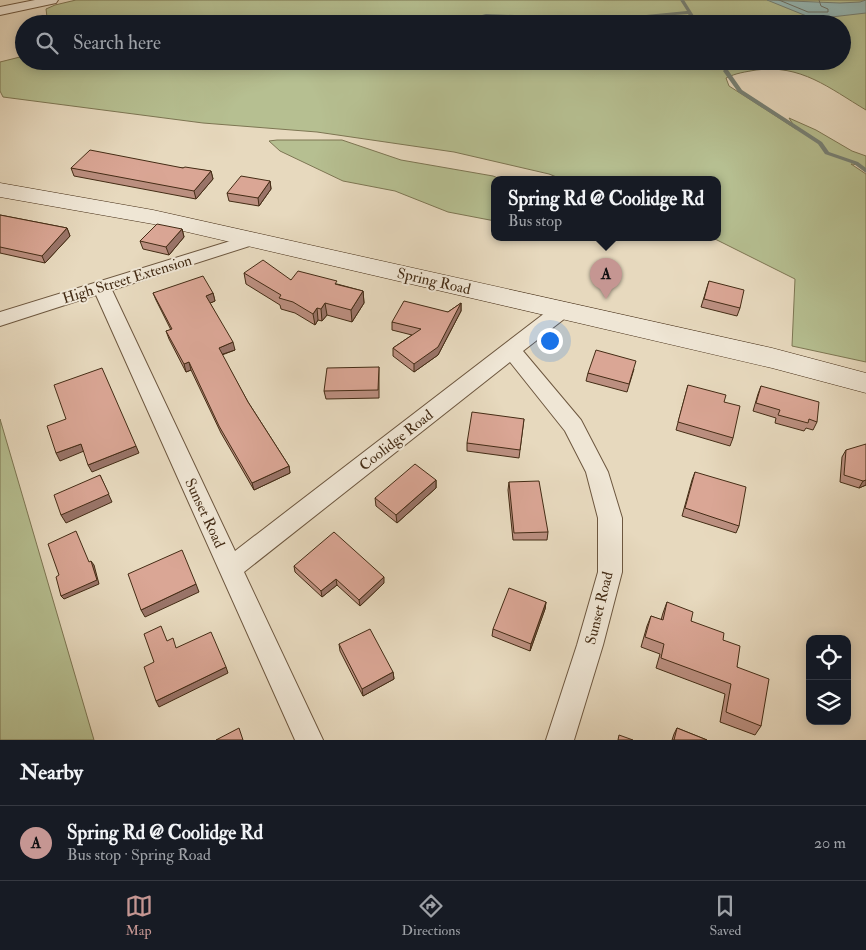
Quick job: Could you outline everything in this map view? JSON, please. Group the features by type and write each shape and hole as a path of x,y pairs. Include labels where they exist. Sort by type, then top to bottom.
{"main road":[{"name":"Spring Road","path":"0,190 153,217 253,239 561,312 772,358 866,382"}],"street":[{"path":"0,11 52,0"},
{"name":"High Street Extension","path":"0,319 253,239"},
{"name":"Sunset Road","path":"101,287 309,740"},
{"name":"Coolidge Road","path":"231,568 561,312"},
{"name":"Sunset Road","path":"512,351 573,426 597,472 610,518 610,572 590,645 560,740"}],"green space":[{"path":"76,0 866,0 866,110 827,86 801,74 780,70 851,70 851,15 47,15 46,9"},
{"path":"15,58 15,70 756,70 726,78 729,86 796,129 789,118 816,130 852,151 866,156 866,170 860,165 851,164 866,174 866,362 792,346 795,279 719,241 721,241 721,176 554,176 454,152 317,132 203,123 3,97 0,91 0,62"},
{"path":"342,140 401,160 493,176 491,176 491,220 448,212 395,191 343,181 280,151 269,141"},
{"path":"0,419 94,740 0,740"}],"water":[{"path":"767,0 840,3 866,0 866,13 804,15"}],"building":[{"path":"90,150 183,168 211,171 194,191 71,168"},
{"path":"241,176 270,181 258,198 227,193"},
{"path":"0,215 67,228 42,256 0,247"},
{"path":"157,224 182,229 166,247 140,241"},
{"path":"263,260 291,280 298,271 337,281 335,284 363,291 351,310 325,303 321,309 317,308 313,314 293,302 279,298 281,295 244,273"},
{"path":"203,276 213,293 206,296 233,342 219,348 248,402 289,466 252,483 219,426 189,362 184,364 166,331 172,329 153,293"},
{"path":"709,281 744,290 740,308 704,299"},
{"path":"404,301 448,312 461,303 438,347 414,364 393,348 421,329 392,322"},
{"path":"596,350 636,361 629,384 588,373"},
{"path":"379,367 378,390 324,391 327,368"},
{"path":"102,368 136,446 88,465 81,444 56,453 47,426 66,419 54,385"},
{"path":"688,385 726,395 724,402 740,406 733,438 678,422"},
{"path":"761,386 819,402 817,422 809,419 808,423 778,415 780,410 756,403"},
{"path":"472,412 524,419 520,450 467,443"},
{"path":"866,444 866,480 863,481 844,475 846,450"},
{"path":"415,464 436,480 396,515 375,498"},
{"path":"695,472 746,487 739,526 685,508"},
{"path":"100,475 109,494 61,515 54,495"},
{"path":"539,481 548,532 514,533 509,482"},
{"path":"76,531 89,562 91,561 97,580 61,596 56,577 59,575 48,544"},
{"path":"334,532 384,577 359,600 336,579 321,591 294,566"},
{"path":"182,550 196,584 141,610 128,574"},
{"path":"509,588 546,602 531,644 493,629"},
{"path":"667,602 693,612 691,621 724,633 723,640 740,646 737,667 769,679 761,726 726,712 731,684 661,658 664,644 645,637 651,616 663,620"},
{"path":"161,626 167,641 173,638 176,648 211,632 226,667 156,701 144,667 154,662 144,634"},
{"path":"370,629 393,672 362,689 339,644"},
{"path":"239,728 243,740 216,740"},
{"path":"677,728 707,740 674,740"},
{"path":"619,735 633,740 618,740"}],"waterway":[{"path":"682,0 690,12"},
{"path":"658,15 690,12"},
{"path":"726,71 740,91 820,143 827,153 856,163 866,171"}],"place":[{"name":"Spring Rd @ Coolidge Rd","path":"606,299"}]}
